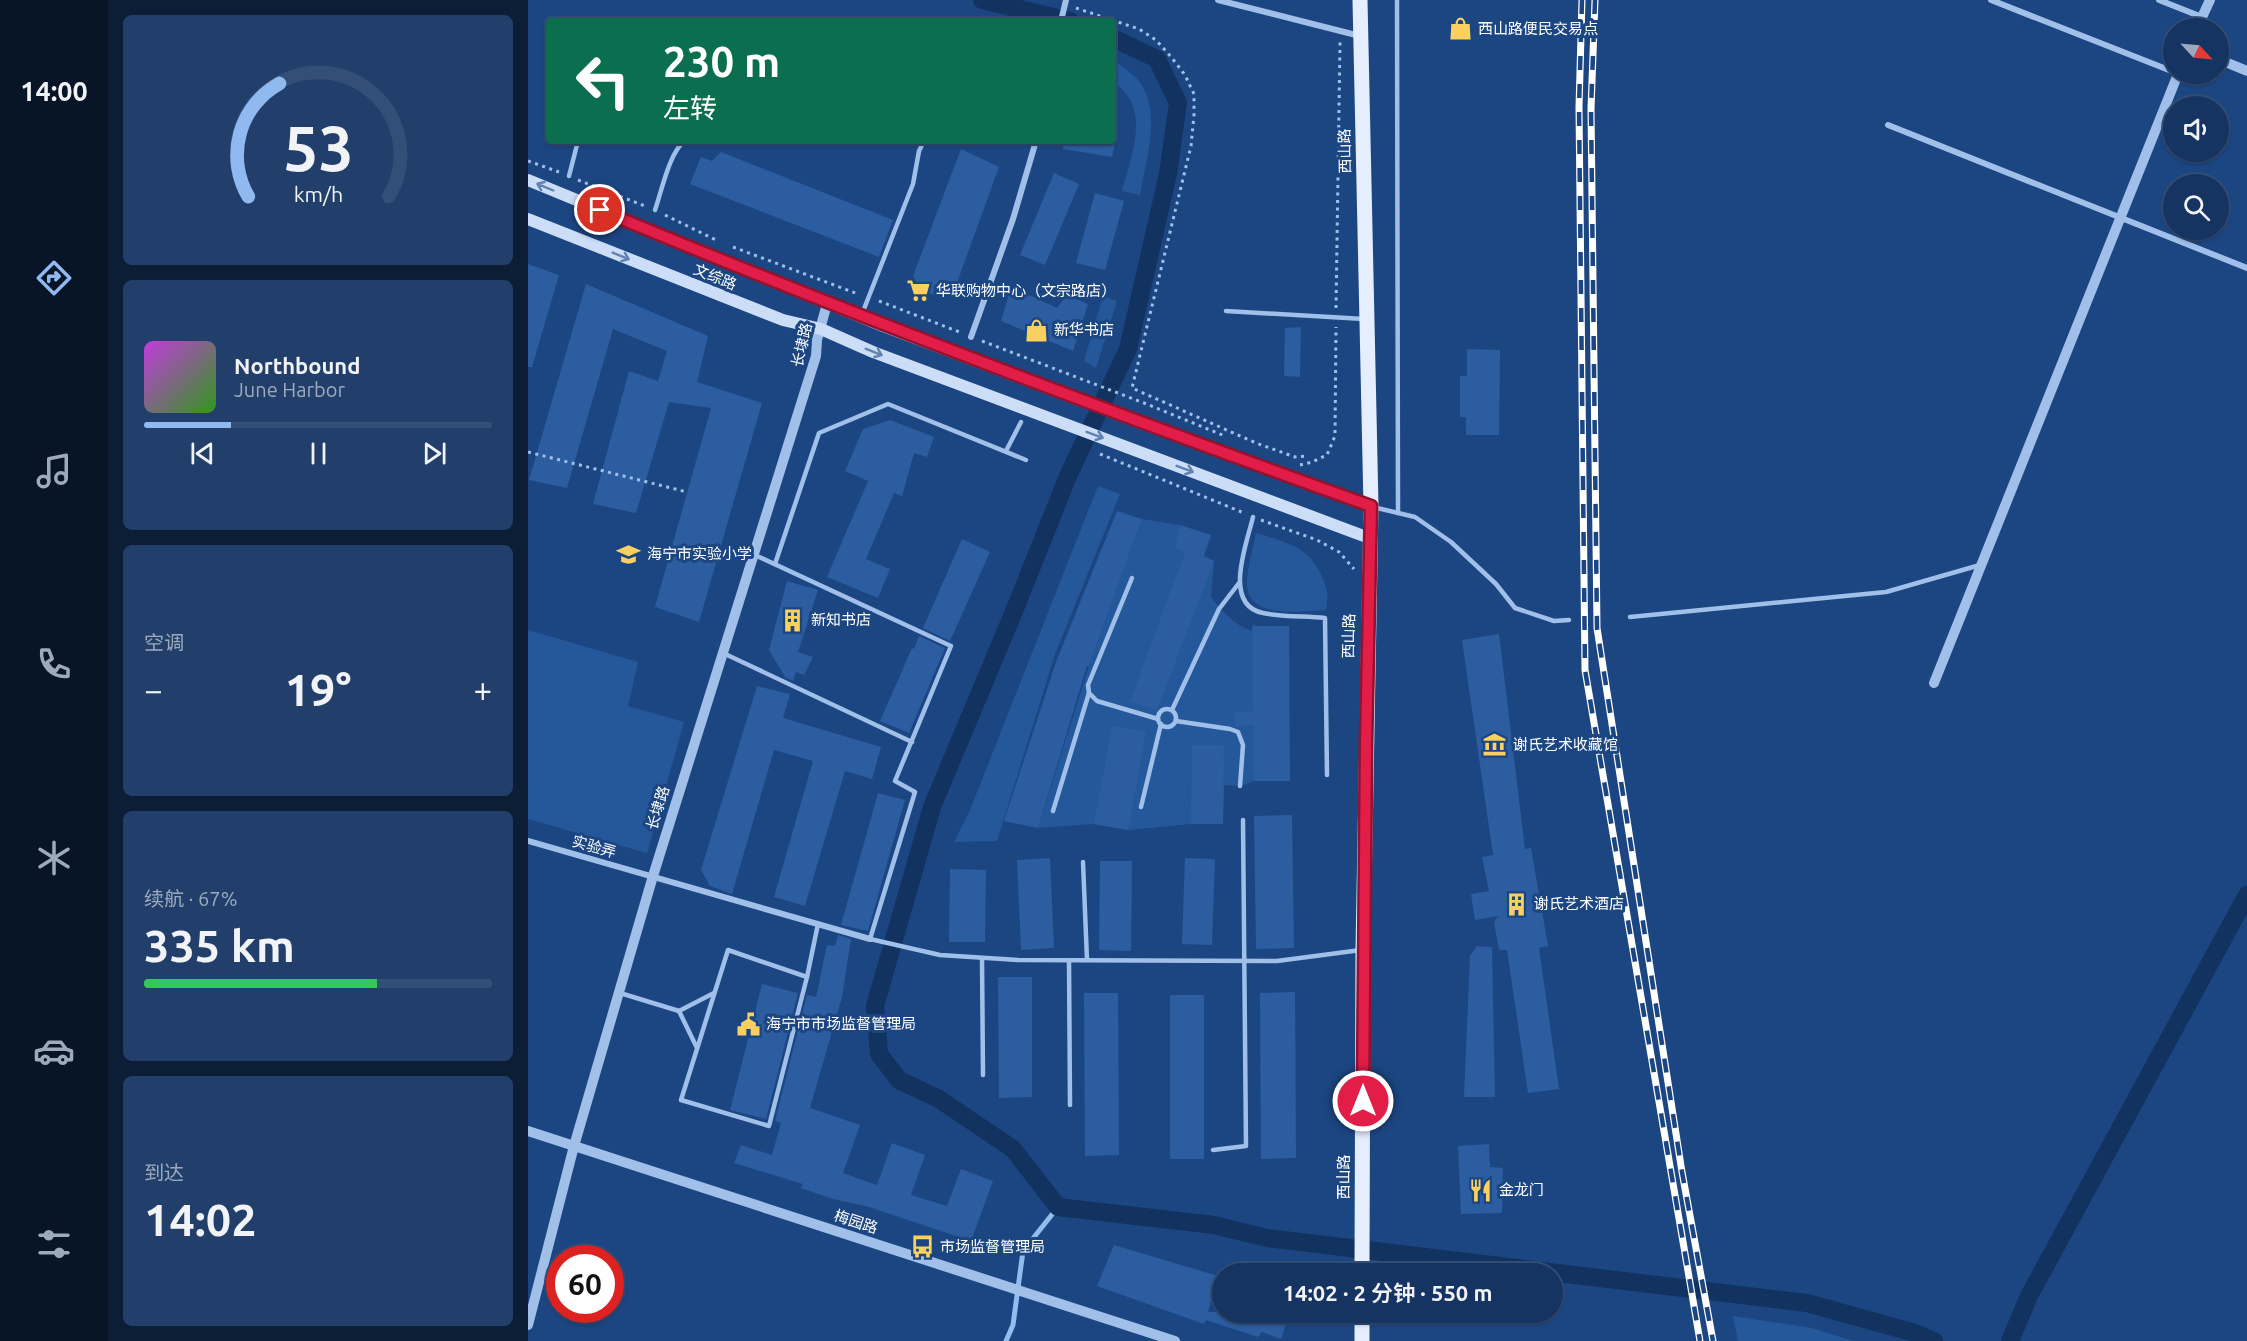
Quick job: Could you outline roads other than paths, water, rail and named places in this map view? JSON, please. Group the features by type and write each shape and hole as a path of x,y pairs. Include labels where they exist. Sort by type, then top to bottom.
{"main road":[{"name":"西山路","path":"1360,0 1371,506 1363,950 1362,1263"},
{"path":"528,180 827,304 1138,422 1371,506"},
{"name":"文综路","path":"528,219 783,320 821,329 873,352 1369,538"},
{"path":"1362,1323 1362,1341"}],"street":[{"path":"1218,0 1360,36"},
{"path":"1991,0 2163,68"},
{"path":"2159,0 2202,17 2210,0"},
{"path":"1062,18 1068,3"},
{"path":"2229,64 2247,71"},
{"path":"1934,683 2174,84"},
{"path":"1888,124 2120,219 2247,268"},
{"path":"970,337 1013,219 1035,144"},
{"name":"长埭路","path":"528,1325 574,1146 652,876 816,356 827,304"},
{"name":"实验弄","path":"528,841 870,939"},
{"name":"梅园路","path":"528,1131 1175,1341"}],"lane":[{"path":"1397,0 1398,513"},
{"path":"569,176 577,144"},
{"path":"655,210 667,171 681,144"},
{"path":"861,317 913,184 923,144"},
{"path":"1226,311 1367,319"},
{"path":"775,564 819,433 888,404 1026,460"},
{"path":"1006,451 1021,423"},
{"path":"1371,506 1415,517 1451,542 1496,584 1515,608 1554,621 1569,620"},
{"path":"1253,517 1239,582 1241,595 1249,605 1261,612 1324,618 1327,775"},
{"path":"754,555 951,645 895,781 915,792 870,939 928,953 982,958 1069,960 1277,961 1363,950"},
{"path":"1630,617 1886,592 1981,564"},
{"path":"1053,811 1089,693 1088,685 1132,578"},
{"path":"1172,710 1219,609 1239,582"},
{"path":"723,653 912,742"},
{"path":"1089,693 1097,701 1169,727 1176,721 1238,732 1243,745 1240,786"},
{"path":"1172,710 1176,721"},
{"path":"1141,807 1159,713 1172,710"},
{"path":"1213,1150 1246,1146 1243,820"},
{"path":"1083,862 1087,960"},
{"path":"807,977 728,950 681,1100 769,1126 807,977 818,924"},
{"path":"982,958 983,1075"},
{"path":"1069,960 1070,1104"},
{"path":"619,993 679,1011 714,993"},
{"path":"679,1011 697,1048"}],"waterway":[{"path":"982,0 1057,18"},
{"path":"1116,39 1157,59 1178,103 1168,174 1128,349 1068,476 932,807 875,1006 879,1054 899,1080 939,1099 1013,1149 1058,1207 1214,1225 1267,1238 1807,1303 1915,1333 1934,1341"},
{"path":"2010,1341 2029,1296 2247,895"},
{"path":"1006,1341 1013,1325 1023,1251 1058,1207"}],"railway":[{"path":"1582,0 1579,107 1585,670 1700,1341"},
{"path":"1595,0 1591,109 1597,628 1682,1172 1713,1341"}],"place":[{"name":"西山路便民交易点","path":"1460,29"},
{"name":"华联购物中心（文宗路店）","path":"918,291"},
{"name":"新华书店","path":"1036,330"},
{"name":"海宁市实验小学","path":"629,554"},
{"name":"新知书店","path":"793,620"},
{"name":"谢氏艺术收藏馆","path":"1495,745"},
{"name":"谢氏艺术酒店","path":"1516,904"},
{"name":"海宁市市场监督管理局","path":"748,1024"},
{"name":"金龙门","path":"1481,1190"},
{"name":"市场监督管理局","path":"922,1247"}]}
